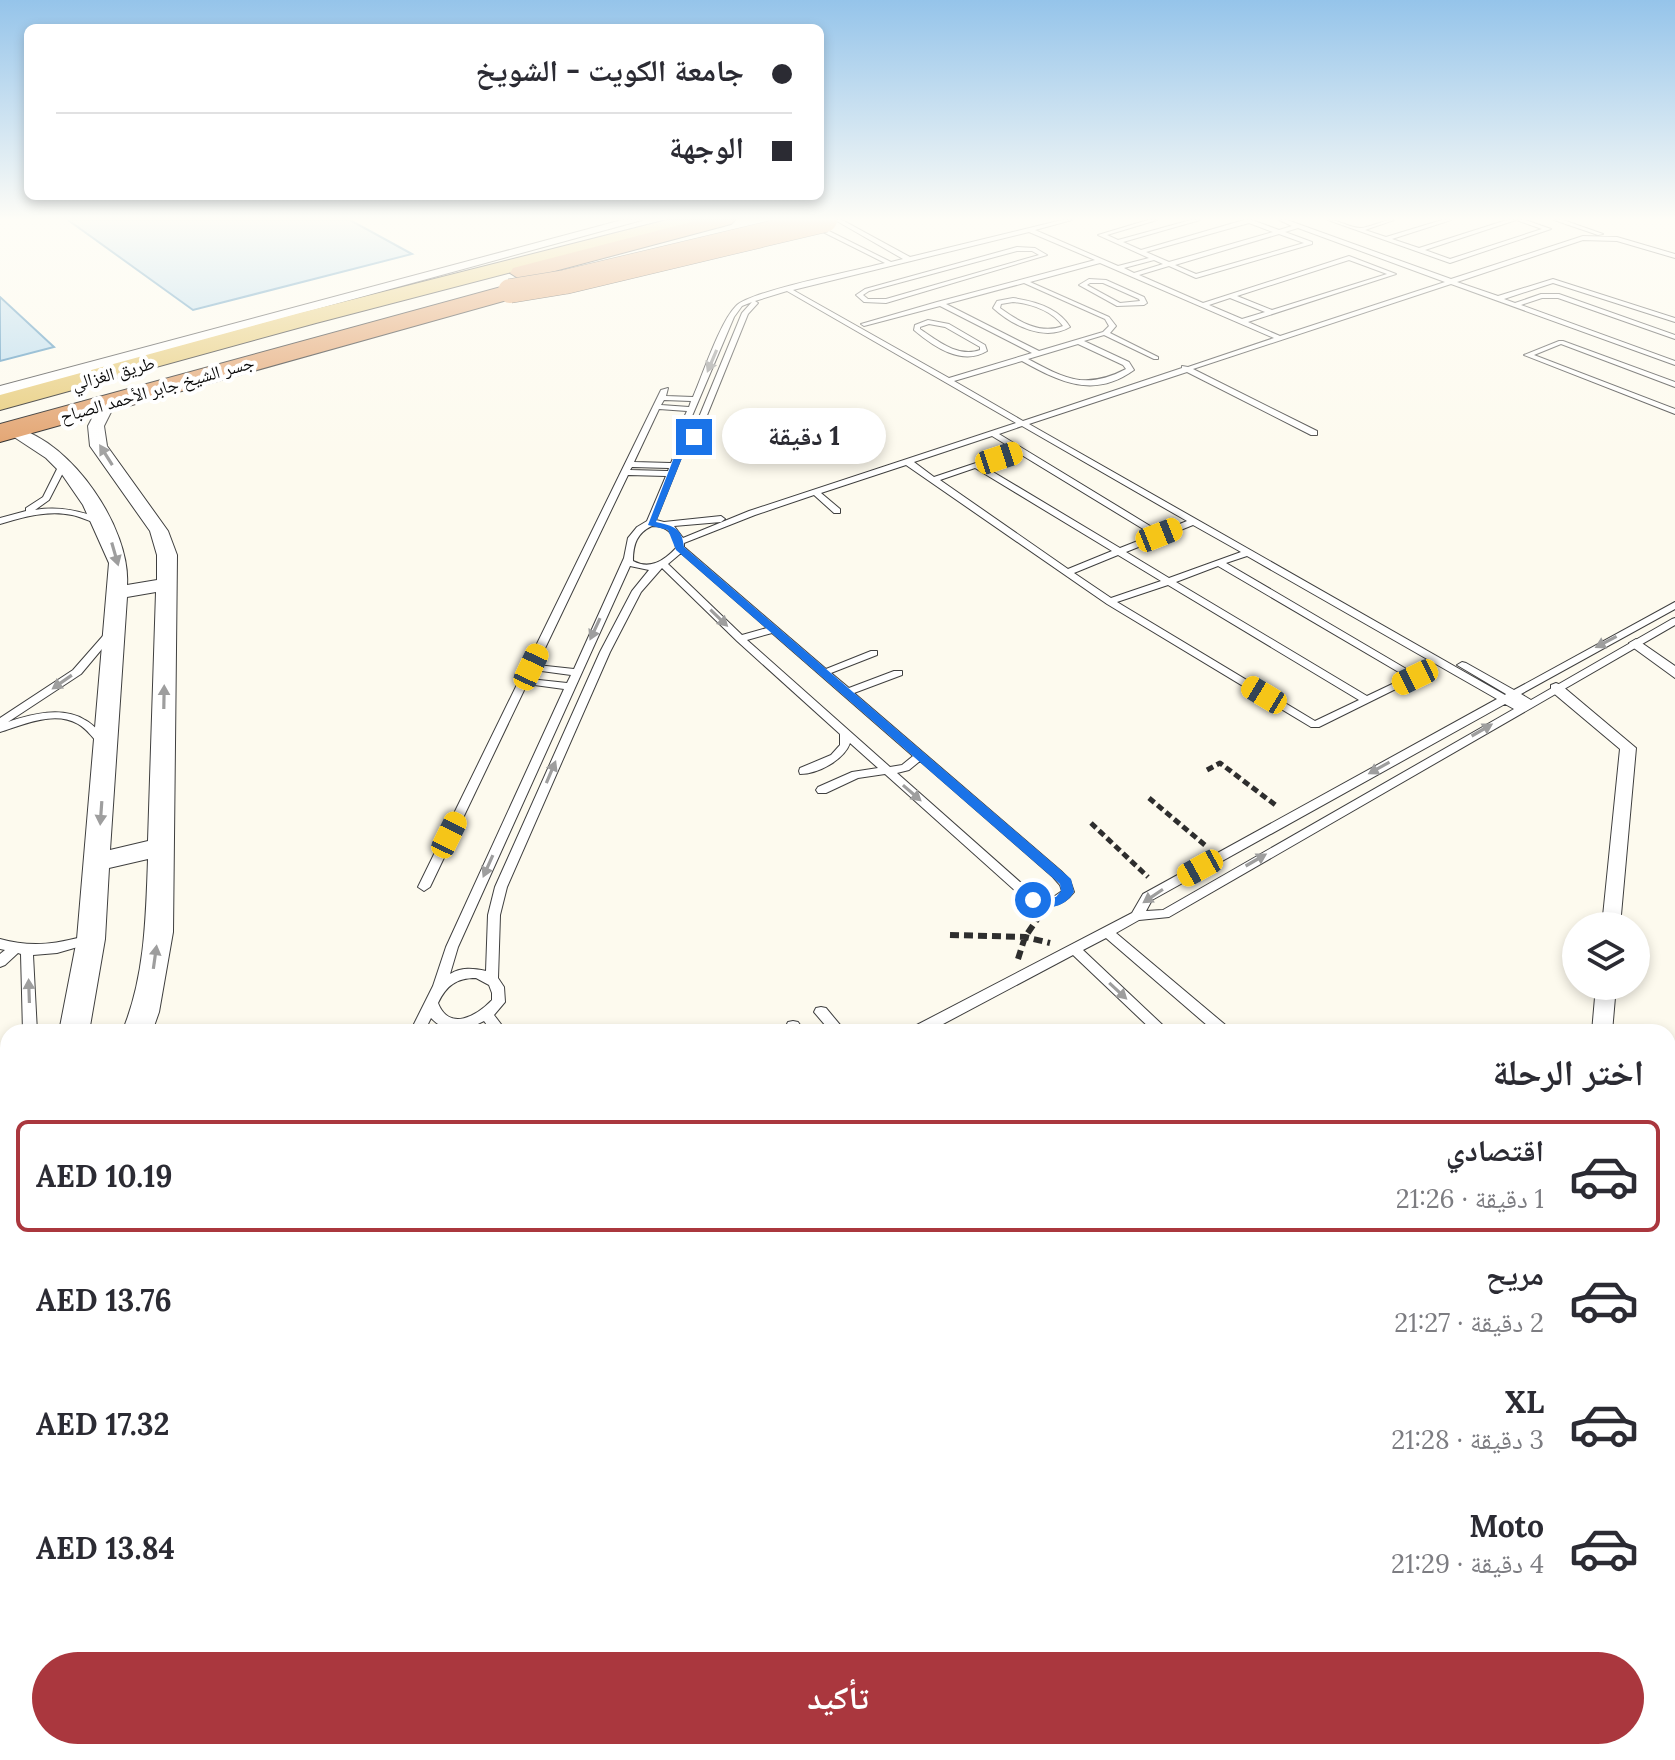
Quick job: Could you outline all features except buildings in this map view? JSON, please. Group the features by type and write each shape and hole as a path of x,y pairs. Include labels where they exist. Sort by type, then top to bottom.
{"highway":[{"name":"جسر الشيخ جابر الأحمد الصباح","path":"4,430 442,302"},
{"name":"جسر الشيخ جابر الأحمد الصباح","path":"4,430 469,302"}],"main road":[{"name":"طريق الغزالي","path":"0,403 370,302"},
{"name":"طريق الغزالي","path":"4,430 105,408 504,302"}],"street":[{"path":"0,383 303,302"},
{"path":"0,391 331,302"},
{"path":"105,408 96,421 95,434 111,465 159,531 167,555 159,932 140,1024"},
{"path":"4,430 46,447 63,465 104,523 119,563 91,939 75,1024"},
{"path":"117,593 167,584"},
{"path":"1636,643 1675,673"},
{"path":"1556,688 1628,748 1612,912"},
{"path":"97,862 160,847"},
{"path":"1603,1024 1605,1000"}],"lane":[{"path":"682,447 679,438 736,309 747,302"},
{"path":"651,523 682,447 693,440 745,313 757,302"},
{"path":"817,302 1524,706"},
{"path":"820,302 864,324 954,379 1105,333 1113,326 1107,318 1072,303"},
{"path":"864,324 942,302"},
{"path":"1007,302 997,304 996,308 1042,331 1061,330 1068,324 1022,302"},
{"path":"1114,302 1124,306 1143,302"},
{"path":"1195,302 1277,337"},
{"path":"1202,305 1211,302"},
{"path":"1246,302 1271,312"},
{"path":"1241,322 1303,302"},
{"path":"421,1024 574,672 629,558 633,536 642,526 651,523 706,522 752,513 1383,302"},
{"path":"1506,302 1675,363"},
{"path":"1514,305 1523,302"},
{"path":"1576,302 1675,337"},
{"path":"1619,302 1675,320"},
{"path":"939,303 1037,353"},
{"path":"974,321 1003,313"},
{"path":"972,340 983,346 984,351 961,355 916,328 923,323 938,322 972,340 997,333"},
{"path":"1105,333 1156,358"},
{"path":"1022,358 1076,385 1092,384 1130,370 1126,364 1078,341"},
{"path":"1675,385 1561,342 1528,355 1675,412"},
{"path":"1126,354 1139,350"},
{"path":"1631,368 1658,357"},
{"path":"1185,368 1314,433"},
{"path":"1657,378 1675,370"},
{"path":"661,398 696,399"},
{"path":"661,398 692,409"},
{"path":"424,887 661,398"},
{"path":"1028,421 1195,521 1508,696"},
{"path":"992,433 1159,535"},
{"path":"935,479 1021,451"},
{"path":"908,462 1110,602 1315,725 1415,677 1219,563"},
{"path":"15,516 46,498 63,465"},
{"path":"977,466 1366,700"},
{"path":"627,468 673,470"},
{"path":"816,493 837,511"},
{"path":"0,521 68,509 104,523"},
{"path":"431,1003 439,1019 448,1023 471,1023 487,1015 498,1002 500,993 492,978 494,915 501,887 605,652 637,591 680,545 752,513"},
{"path":"1067,572 1195,521"},
{"path":"629,558 638,567 661,565 886,771 1033,900 1048,904 1060,900 1068,892 1066,883 680,545 665,524"},
{"path":"1110,602 1250,552"},
{"path":"1137,916 1143,902 1161,890 1675,605"},
{"path":"931,1024 1137,916 1165,914 1675,621"},
{"path":"0,723 77,672 114,628"},
{"path":"740,639 775,629"},
{"path":"826,672 874,653"},
{"path":"531,667 574,672"},
{"path":"848,692 898,673"},
{"path":"524,681 568,686"},
{"path":"0,729 34,719 68,717 82,722 105,745"},
{"path":"804,771 835,757 845,746 845,733"},
{"path":"822,790 856,775 905,768 921,755"},
{"path":"1107,932 1215,1024"},
{"path":"0,962 14,948 69,946 91,939"},
{"path":"14,948 28,1024"},
{"path":"1074,949 1154,1024"},
{"path":"440,986 460,974 483,974 492,978"},
{"path":"821,1012 832,1024"},
{"path":"487,1015 494,1024"}],"path":[{"path":"1207,770 1220,763 1292,817"},
{"path":"1149,798 1219,858"},
{"path":"1091,823 1161,890"},
{"path":"1010,982 1025,937 1048,904"},
{"path":"950,935 1025,937 1074,949"}],"water":[{"path":"0,302 6,302 54,347 0,361"},
{"path":"182,302 224,302 193,310"}],"route":[{"path":"694,437 682,447 651,523 665,524 671,528 678,535 680,548 1066,883 1068,892 1060,900 1048,904 1033,900"}]}
